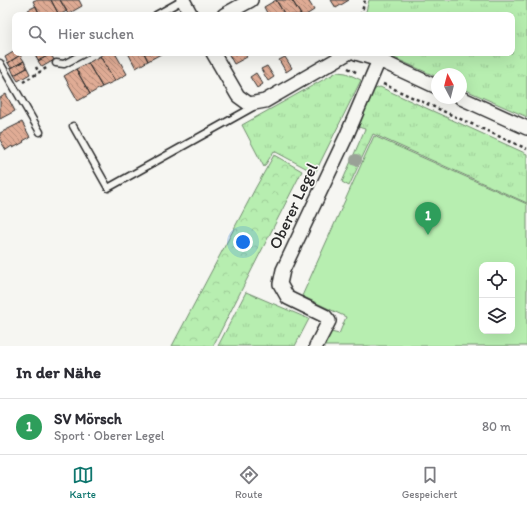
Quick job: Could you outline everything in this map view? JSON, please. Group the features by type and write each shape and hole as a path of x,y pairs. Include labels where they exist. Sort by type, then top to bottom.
{"street":[{"path":"183,0 189,12"},
{"path":"229,12 251,0"},
{"path":"215,56 238,96 249,104 265,101 343,56"},
{"path":"366,56 379,60 431,83"},
{"name":"Oberer Legel","path":"316,346 329,321 325,316 288,298 280,284 283,270 346,137 379,60"},
{"path":"467,101 527,128"}],"lane":[{"path":"161,12 183,0"},
{"path":"56,63 64,64 79,56"},
{"path":"0,62 40,132"},
{"path":"73,126 108,188 265,101"}],"path":[{"path":"362,12 365,0"},
{"path":"333,62 527,149"},
{"path":"14,87 56,63"},
{"path":"36,67 39,73"}],"green space":[{"path":"369,0 527,0 527,117 467,91 467,68 431,68 431,74 390,56 515,56 515,12 366,12"},
{"path":"337,72 346,73 361,80 315,173 274,151 264,167 242,125"},
{"path":"380,87 527,154 527,203 373,134 349,186 342,182 365,129 355,126 373,90"},
{"path":"374,136 527,204 527,346 323,346 331,332 339,334 346,317 302,296"},
{"path":"274,155 302,171 213,346 172,346 256,187"},
{"path":"246,292 309,319 295,346 218,346"}],"building":[{"path":"51,0 57,12 38,12 33,1"},
{"path":"51,0 60,0 67,11 57,12"},
{"path":"60,0 79,0 82,6 72,12 67,12"},
{"path":"276,0 292,0 299,12 283,12"},
{"path":"276,0 283,12 266,12 264,7"},
{"path":"292,0 308,0 314,10 311,12 299,12"},
{"path":"331,0 349,0 336,8"},
{"path":"36,6 39,12 29,12 28,10"},
{"path":"12,53 12,56 18,56 8,63 5,57"},
{"path":"18,56 21,56 24,61 11,68 8,63"},
{"path":"36,56 47,56 38,61"},
{"path":"47,56 52,56 54,60 42,67 38,61"},
{"path":"100,56 117,56 127,74 115,81"},
{"path":"100,56 115,81 102,87 88,63"},
{"path":"130,56 146,56 148,61 136,68"},
{"path":"146,56 157,56 148,61"},
{"path":"230,56 247,57 234,64"},
{"path":"285,57 292,68 286,72 279,60"},
{"path":"24,61 27,68 14,75 11,68"},
{"path":"88,63 102,87 90,94 76,69"},
{"path":"267,66 274,77 268,81 261,69"},
{"path":"27,68 30,74 18,81 14,75"},
{"path":"76,69 90,94 78,101 64,76"},
{"path":"256,73 263,84 257,88 250,77"},
{"path":"6,94 15,111 0,119 0,98"},
{"path":"22,122 30,137 13,148 12,146 6,150 0,140 0,133"}],"place":[{"name":"SV Mörsch","path":"428,235"}]}
